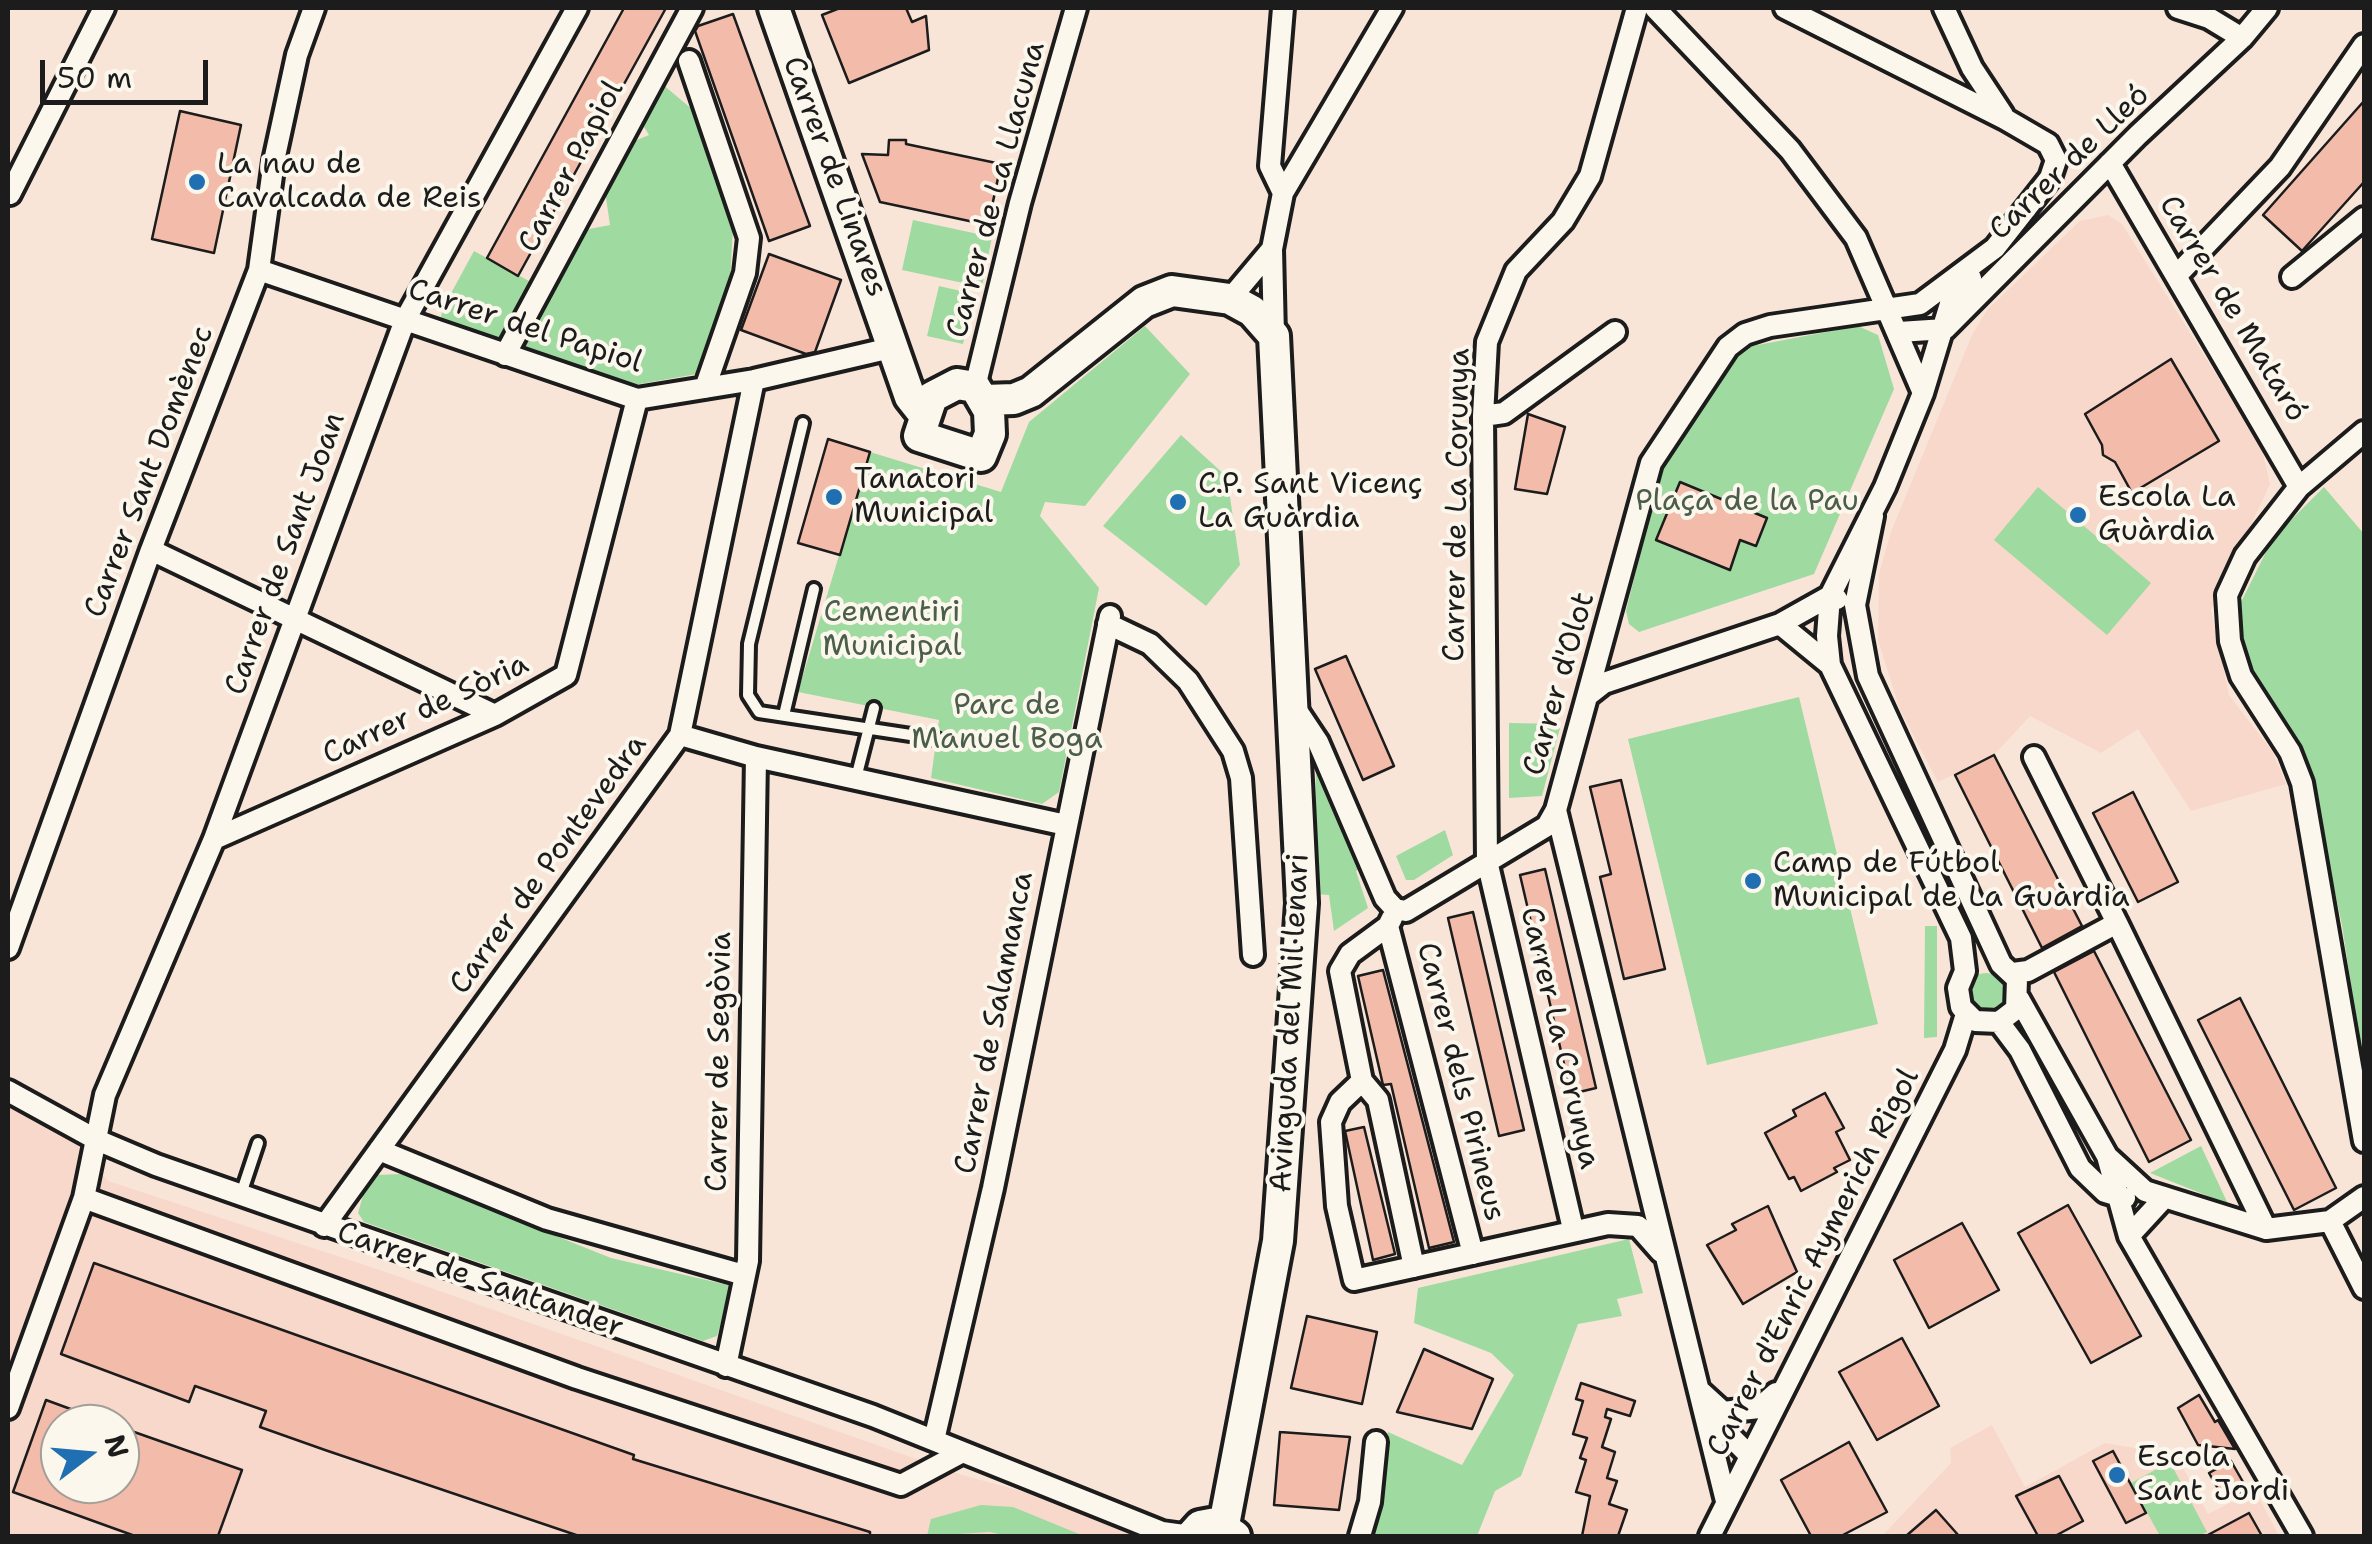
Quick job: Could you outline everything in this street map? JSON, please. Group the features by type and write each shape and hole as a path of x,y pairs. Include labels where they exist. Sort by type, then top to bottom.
{"street":[{"path":"10,194 104,8"},
{"name":"Carrer Sant Domènec","path":"8,948 151,550 259,270 274,161 298,55 314,8"},
{"name":"Carrer de Sant Joan","path":"84,1198 104,1094 214,839 406,320 577,8"},
{"name":"Carrer Papiol","path":"505,355 692,8"},
{"name":"Carrer de Linares","path":"774,8 910,397 926,416 918,436 981,456 990,434"},
{"name":"Carrer de La Llacuna","path":"969,391 1076,8"},
{"path":"1282,8 1270,166 1282,193"},
{"path":"1274,336 1272,249 1282,193 1392,8"},
{"name":"Carrer de La Corunya","path":"1487,861 1483,416 1487,342 1516,271 1563,220 1590,176 1637,8"},
{"path":"1655,8 1790,150 1856,238 1900,332 1923,393"},
{"path":"1785,8 2005,119 2048,144 2056,160 2050,178 1950,304 1923,393 1873,516 1830,596 1828,625 1830,665 1962,938 1965,971 1958,997 1966,1014 1981,1023 1999,1022 2008,1017 2019,999"},
{"path":"1944,8 1972,68 2005,119"},
{"path":"2178,8 2209,18 2242,38"},
{"name":"Carrer de Lleó","path":"1945,328 2242,38 2267,8"},
{"path":"2178,274 2280,167 2364,45"},
{"path":"689,60 750,238 744,273 705,388"},
{"name":"Carrer de Mataró","path":"2110,163 2299,487"},
{"path":"2292,277 2364,218"},
{"path":"1885,306 1920,304 1994,248"},
{"path":"1230,299 1272,249"},
{"name":"Carrer del Papiol","path":"259,270 637,399 754,380 895,347"},
{"path":"895,347 920,372 969,391 1014,399 1055,377 1159,294 1172,291 1230,299 1252,312 1274,336"},
{"name":"Carrer d'Olot","path":"1726,1501 1556,810 1651,463 1728,348 1745,334 1885,306"},
{"path":"1900,332 1945,328"},
{"path":"1483,416 1504,413 1615,332"},
{"name":"Avinguda del Mil·lenari","path":"1233,1532 1278,1241 1302,903 1296,709 1274,336"},
{"path":"969,391 990,434 1023,417 1055,377"},
{"name":"Carrer de Pontevedra","path":"324,1226 680,735 754,380"},
{"path":"926,416 932,397 969,391"},
{"name":"Carrer de Sòria","path":"214,839 495,715 566,676 637,399"},
{"path":"2364,432 2299,487 2245,556 2226,595 2230,640 2240,676 2290,752 2302,783 2364,1141"},
{"path":"1873,516 1855,605 1868,676 2019,999 2107,1156 2146,1191 2266,1229 2330,1221 2364,1196"},
{"path":"151,550 495,715"},
{"path":"1590,694 1604,683 1780,624 1830,596 1855,605"},
{"path":"1780,624 1828,625 1855,605"},
{"name":"Carrer de Salamanca","path":"934,1440 992,1188 1109,620 1150,644 1188,680 1233,751 1241,778 1252,955"},
{"path":"1780,624 1830,665"},
{"name":"Carrer dels Pirineus","path":"1296,709 1318,742 1392,918 1473,1254"},
{"path":"680,735 756,758 1066,825"},
{"name":"Carrer de Segòvia","path":"726,1366 748,1261 756,758"},
{"path":"2034,758 2266,1229"},
{"path":"1414,1266 1378,1100 1362,1081 1340,971 1350,954 1392,918 1547,826 1556,810"},
{"name":"Carrer La Corunya","path":"1487,861 1573,1228"},
{"path":"1965,971 1981,962 2028,971 2117,924"},
{"name":"Carrer d'Enric Aymerich Rigol","path":"1710,1536 1955,1050 1966,1014"},
{"path":"1999,1022 2020,1050 2080,1168 2111,1194 2148,1202 2164,1198"},
{"path":"1362,1081 1340,1102 1331,1122 1336,1206 1354,1280 1573,1228 1608,1224 1638,1226 1667,1262"},
{"name":"Carrer de Santander","path":"8,1091 97,1140 240,1196 934,1440 960,1454 1162,1532 1190,1536 1209,1523 1233,1532"},
{"path":"379,1150 547,1219 744,1275"},
{"path":"2107,1156 2111,1194 2129,1236 2302,1536"},
{"path":"1608,1224 1639,1202 1642,1158"},
{"path":"8,1408 84,1198"},
{"name":"Carrer de Santander","path":"84,1198 577,1378 901,1485 960,1454"},
{"path":"2129,1236 2164,1198"},
{"path":"2330,1221 2364,1288"},
{"path":"1700,1392 1723,1412 1759,1408 1786,1386"},
{"name":"Carrer d'Olot","path":"1700,1392 1745,1465"},
{"name":"Carrer d'Olot","path":"1705,1426 1745,1465"},
{"path":"1360,1536 1370,1502 1376,1442"}],"lane":[{"path":"803,422 749,644 748,696 759,712 937,740"},
{"path":"784,715 814,589"},
{"path":"856,779 874,708"},
{"path":"240,1196 258,1143"}],"shaded area":[{"name":"Escola La Guàrdia","path":"2108,215 2122,224 2229,395 2262,450 2270,484 2211,610 2229,695 2272,751 2286,784 2191,811 2138,729 2101,753 2030,716 1994,755 1938,782 1900,710 1878,640 1879,574 1891,532 1972,335 1987,310 2080,221"},
{"path":"8,1084 73,1140 108,1181 383,1271 959,1474 1184,1536 8,1536"},
{"name":"Escola Sant Jordi","path":"1992,1425 2025,1487 2105,1443 2176,1455 2208,1514 2255,1490 2279,1536 1882,1536 1951,1463 1950,1448"}],"green space":[{"path":"661,83 700,116 733,227 730,283 697,374 634,385 445,321 441,317 443,308 474,251 551,293 579,231 610,225 605,191 627,144 649,135 640,120"},
{"path":"913,220 992,237 982,287 902,270"},
{"path":"939,286 974,294 963,344 927,336"},
{"path":"1145,326 1190,374 1085,506 1045,502 1040,516 1099,588 1059,792 1042,804 931,778 939,720 798,692 870,452 1001,492 1029,422"},
{"name":"Plaça de la Pau","path":"1858,326 1878,335 1894,389 1814,574 1639,632 1629,624 1626,611 1662,466 1724,370 1747,347"},
{"name":"C.P. Sant Vicenç La Guàrdia","path":"1181,435 1227,477 1240,565 1206,606 1103,526"},
{"path":"2038,487 2151,583 2107,635 1994,540"},
{"path":"2324,487 2364,534 2364,1073 2342,925 2310,775 2303,755 2255,679 2241,629 2240,604 2273,538"},
{"name":"Camp de Fútbol Municipal de La Guàrdia","path":"1799,697 1878,1024 1707,1065 1628,739"},
{"path":"1509,723 1561,724 1542,796 1509,798"},
{"path":"1316,765 1361,868 1356,871 1368,908 1334,931 1329,895 1314,894"},
{"path":"1445,830 1453,855 1414,880 1406,880 1396,856"},
{"path":"1925,926 1937,926 1937,1037 1924,1038"},
{"path":"1986,973 2000,979 2006,993 2000,1007 1986,1013 1972,1007 1966,993 1972,979"},
{"path":"2201,1146 2228,1204 2150,1173"},
{"path":"401,1174 611,1258 728,1285 732,1288 717,1336 703,1341 364,1222 358,1213 364,1192 376,1175"},
{"path":"1629,1239 1643,1293 1617,1299 1622,1316 1578,1324 1521,1476 1495,1491 1477,1536 1367,1536 1388,1432 1462,1465 1514,1375 1491,1353 1414,1323 1418,1288"},
{"path":"2170,1462 2207,1532 2198,1536 2160,1536 2131,1483"},
{"path":"981,1505 1013,1507 1084,1536 1008,1536 990,1532 927,1536 931,1519"}],"building":[{"path":"624,8 666,8 518,276 487,258"},
{"path":"840,8 906,8 912,22 926,16 929,50 849,83 822,15"},
{"path":"733,14 810,226 769,241 695,31 698,26"},
{"path":"2364,101 2364,182 2302,251 2263,215"},
{"name":"La nau de Cavalcada de Reis","path":"180,111 241,125 214,253 152,239"},
{"path":"889,140 906,140 906,144 1001,164 988,225 880,202 862,154 888,155"},
{"path":"769,254 841,280 815,352 806,354 741,330"},
{"path":"2171,359 2219,441 2132,493 2115,462 2103,455 2102,445 2085,414"},
{"path":"1528,414 1565,427 1547,494 1515,489"},
{"name":"Tanatori Municipal","path":"828,439 870,452 840,555 798,543"},
{"path":"1680,482 1767,518 1756,546 1740,540 1730,570 1656,540"},
{"path":"1346,656 1394,766 1363,780 1315,669"},
{"path":"1994,755 2082,926 2042,948 1955,775"},
{"path":"1621,780 1665,969 1624,979 1600,877 1611,874 1590,787"},
{"path":"2133,792 2178,882 2138,902 2093,813"},
{"path":"1545,869 1596,1088 1571,1094 1520,875"},
{"path":"1473,912 1524,1130 1499,1136 1448,918"},
{"path":"2094,951 2191,1140 2149,1162 2054,972"},
{"path":"1383,970 1454,1242 1429,1248 1391,1084 1383,1085 1358,976"},
{"path":"2240,998 2336,1188 2294,1210 2198,1020"},
{"path":"1825,1093 1844,1128 1836,1132 1850,1160 1834,1168 1837,1172 1801,1191 1794,1177 1789,1179 1765,1133 1796,1116 1793,1110"},
{"path":"1364,1127 1395,1254 1373,1260 1345,1131"},
{"path":"2068,1205 2141,1336 2091,1363 2018,1233"},
{"path":"1768,1206 1797,1272 1743,1304 1707,1245 1736,1230 1732,1224"},
{"path":"1962,1223 1999,1290 1929,1328 1894,1260"},
{"path":"94,1263 634,1455 633,1459 870,1532 870,1536 579,1536 325,1450 260,1427 266,1411 195,1386 189,1402 61,1354"},
{"path":"1307,1316 1377,1332 1362,1404 1291,1388"},
{"path":"1902,1338 1939,1406 1877,1440 1839,1372"},
{"path":"1424,1349 1493,1379 1472,1429 1397,1412"},
{"path":"1581,1383 1635,1401 1630,1416 1607,1409 1605,1417 1611,1419 1602,1447 1615,1452 1607,1478 1617,1481 1609,1504 1627,1510 1618,1536 1582,1536 1590,1496 1576,1492 1586,1460 1580,1458 1587,1438 1573,1434 1583,1401 1576,1399"},
{"path":"2199,1395 2235,1449 2198,1445 2178,1408"},
{"path":"40,1417 40,1502 13,1492"},
{"path":"1280,1432 1350,1437 1339,1510 1274,1505"},
{"path":"140,1434 242,1470 218,1536 135,1536 46,1504 140,1504"},
{"path":"1849,1442 1887,1512 1841,1536 1811,1536 1781,1480"},
{"path":"2113,1451 2146,1513 2126,1523 2093,1461"},
{"path":"2231,1461 2247,1489 2225,1501 2209,1473"},
{"path":"2059,1476 2083,1521 2055,1536 2038,1536 2016,1496"},
{"path":"1936,1510 1959,1536 1906,1536"},
{"path":"2249,1513 2262,1536 2206,1536"}],"place":[{"name":"La nau de Cavalcada de Reis","path":"197,182"},
{"name":"Tanatori Municipal","path":"834,497"},
{"name":"C.P. Sant Vicenç La Guàrdia","path":"1178,502"},
{"name":"Escola La Guàrdia","path":"2078,515"},
{"name":"Camp de Fútbol Municipal de La Guàrdia","path":"1753,881"},
{"name":"Escola Sant Jordi","path":"2117,1475"}],"park label":[{"name":"Cementiri Municipal","path":"892,630"},
{"name":"Parc de Manuel Boga","path":"1007,723"}]}
